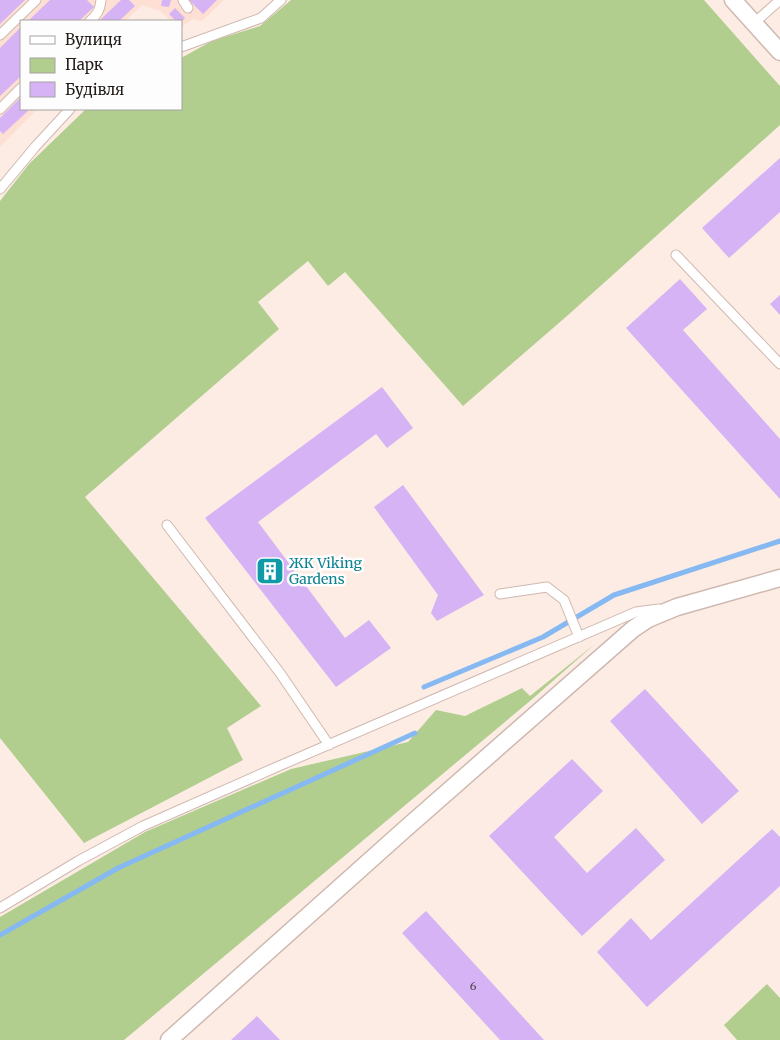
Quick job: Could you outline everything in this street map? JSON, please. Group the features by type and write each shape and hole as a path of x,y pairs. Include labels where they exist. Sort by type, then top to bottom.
{"street":[{"path":"733,0 780,52"},
{"path":"169,1040 633,629 677,607 780,578"}],"lane":[{"path":"0,34 36,0"},
{"path":"91,20 100,8 101,0"},
{"path":"182,46 261,18 281,0"},
{"path":"754,23 780,0"},
{"path":"0,109 20,89"},
{"path":"0,189 34,147 69,110"},
{"path":"676,255 780,364"},
{"path":"167,524 280,674 329,745"},
{"path":"500,594 547,587 564,600 578,637"},
{"path":"0,908 78,861 143,826 636,612 677,607"}],"shaded area":[{"path":"0,0 224,0 202,21 193,19 182,26 182,20 170,20 160,11 142,5 126,20 20,20 20,110 36,110 0,147"}],"green space":[{"path":"291,0 704,0 780,86 780,125 567,316 463,406 345,272 328,286 308,261 258,302 279,329 85,497 261,706 227,728 243,760 84,843 0,738 0,201 29,164 85,110 182,110 182,57 212,41 260,26"},
{"path":"595,644 530,701 124,1040 0,1040 0,917 145,832 291,769 408,742 436,710 465,716 522,688 530,696"},
{"path":"767,984 780,998 780,1040 737,1040 724,1025"}],"building":[{"path":"0,0 25,0 0,24"},
{"path":"50,0 87,0 94,7 80,20 29,20"},
{"path":"121,0 129,0 135,6 120,20 100,20"},
{"path":"162,0 171,0 169,7 161,6"},
{"path":"189,0 217,0 203,14"},
{"path":"175,8 185,18 182,21 175,20 169,14"},
{"path":"20,28 20,77 0,96 0,48"},
{"path":"20,98 20,110 29,110 3,134 0,131 0,118"},
{"path":"780,158 780,212 729,258 702,228"},
{"path":"680,279 707,309 683,330 780,439 780,499 626,328"},
{"path":"780,295 780,315 770,304"},
{"name":"ЖК Viking Gardens","path":"382,387 413,428 387,448 376,434 258,522 345,638 369,620 391,648 336,687 205,518"},
{"name":"ЖК Viking Gardens","path":"403,485 484,595 437,621 431,613 438,595 374,507"},
{"path":"645,689 739,791 702,824 610,721"},
{"path":"572,759 603,791 554,837 587,873 636,828 665,860 582,936 489,836"},
{"path":"772,829 780,837 780,886 647,1007 597,952 631,918 651,940"},
{"path":"426,911 544,1040 500,1040 402,933"},
{"path":"257,1016 280,1040 231,1040"}],"waterway":[{"path":"424,687 543,637 614,595 780,541"},
{"path":"0,935 118,868 415,733"}],"place":[{"name":"ЖК Viking Gardens","path":"270,571"}]}
